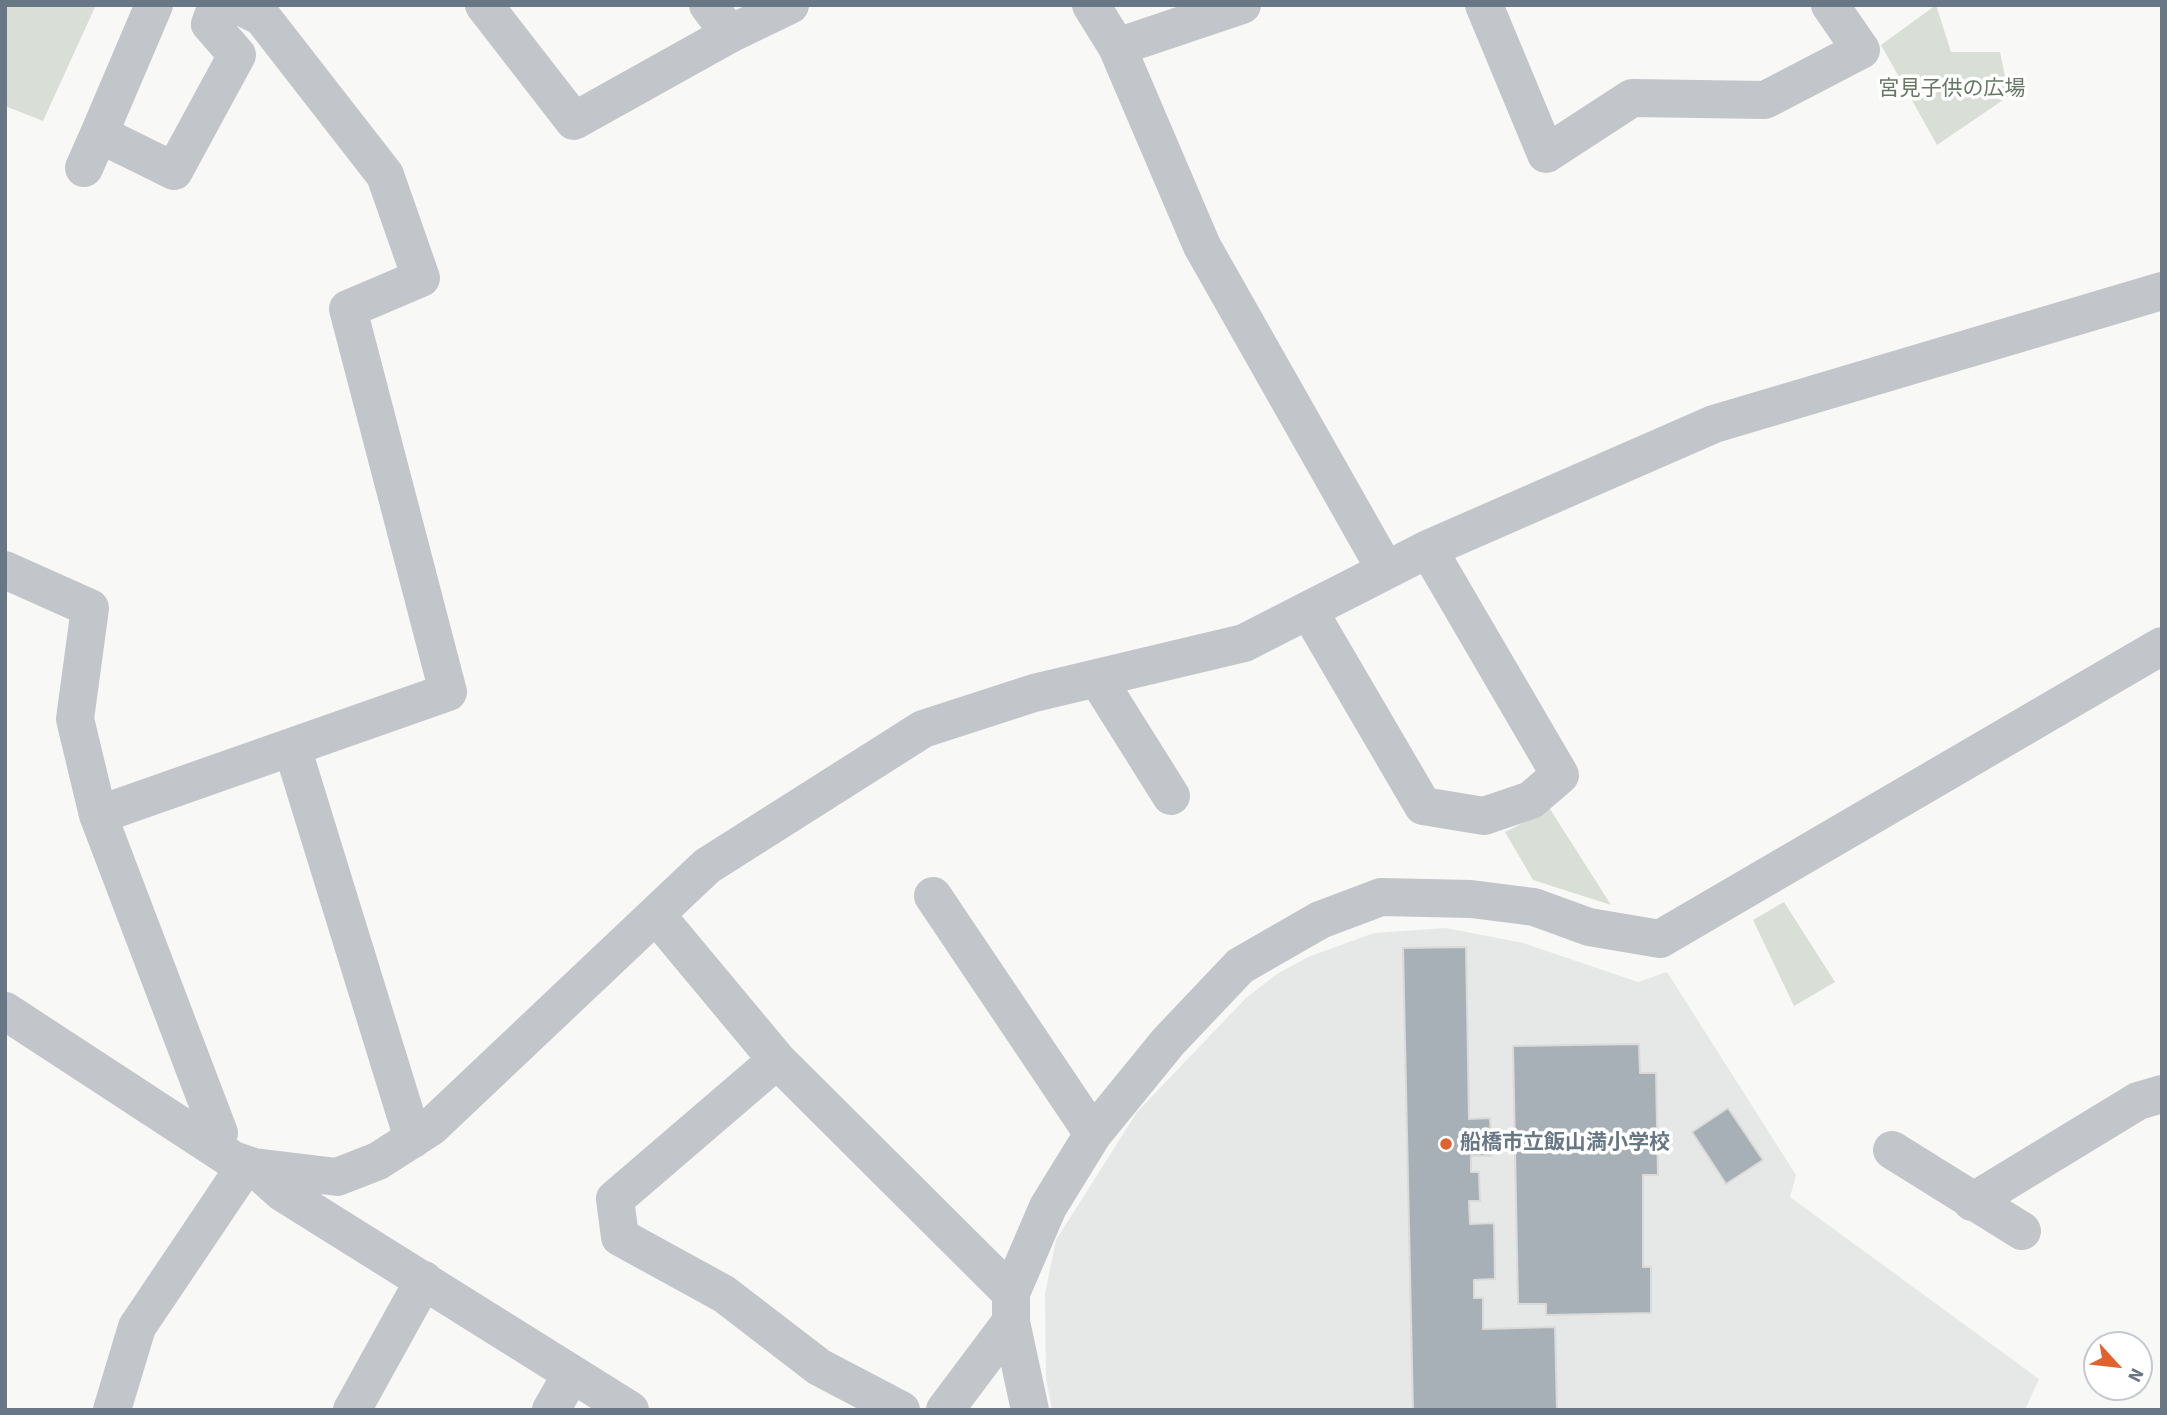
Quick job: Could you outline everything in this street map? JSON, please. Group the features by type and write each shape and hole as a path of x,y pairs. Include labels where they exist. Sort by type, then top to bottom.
{"street":[{"path":"154,5 91,151 174,170 237,55 210,24 217,5"},
{"path":"484,5 574,121 719,20 790,5"},
{"path":"1091,5 1117,47 1202,246 1385,569"},
{"path":"1117,47 1242,5"},
{"path":"1484,5 1546,154 1632,98 1765,100 1861,50 1830,5"},
{"path":"98,815 448,692 348,309 421,278 385,175 260,9"},
{"path":"250,1166 337,1177 378,1161 413,1139 431,1127 708,866 923,729 1034,693 1244,643 1427,549 1714,424 2162,291"},
{"path":"1309,611 1423,806 1484,816 1531,800 1560,775 1427,549"},
{"path":"5,570 90,608 75,719 98,815 219,1133 212,1146"},
{"path":"946,1410 1011,1308 1048,1207 1093,1134 1168,1042 1240,966 1320,920 1381,897 1471,899 1534,907 1589,926 1660,939 2162,646"},
{"path":"1097,678 1171,796"},
{"path":"292,747 413,1139"},
{"path":"933,896 1093,1134"},
{"path":"657,916 777,1060 1011,1308 1030,1410"},
{"path":"5,1011 212,1146 250,1166 283,1193 630,1410"},
{"path":"777,1060 615,1199 620,1237 724,1294 820,1367 901,1410"},
{"path":"1972,1202 2138,1101 2162,1094"},
{"path":"1892,1150 2022,1231"},
{"path":"112,1410 137,1327 250,1166"},
{"path":"352,1410 424,1280"},
{"path":"551,1410 571,1375"}],"shaded area":[{"name":"船橋市立飯山満小学校","path":"1446,928 1523,943 1638,982 1667,972 1796,1175 1790,1197 2039,1379 2025,1410 1052,1410 1046,1378 1045,1294 1056,1240 1137,1112 1246,998 1277,974 1308,957 1374,933"}],"green space":[{"path":"5,5 96,5 43,121 5,106"},
{"name":"宮見子供の広場","path":"1936,5 1951,52 2000,52 2009,96 1937,145 1881,45"},
{"path":"1550,809 1611,905 1533,880 1505,832"},
{"path":"1784,902 1835,982 1794,1006 1753,920"}],"building":[{"path":"1466,947 1469,1119 1490,1118 1492,1156 1471,1156 1471,1172 1479,1172 1480,1201 1469,1201 1470,1224 1494,1223 1495,1279 1474,1280 1474,1298 1483,1298 1483,1329 1555,1327 1557,1410 1413,1410 1403,948"},
{"path":"1639,1044 1640,1073 1656,1073 1658,1175 1643,1175 1643,1267 1651,1267 1651,1313 1546,1315 1546,1304 1518,1304 1513,1046"},
{"path":"1728,1108 1763,1160 1726,1184 1692,1132"}],"place":[{"name":"船橋市立飯山満小学校","path":"1446,1144"}]}
